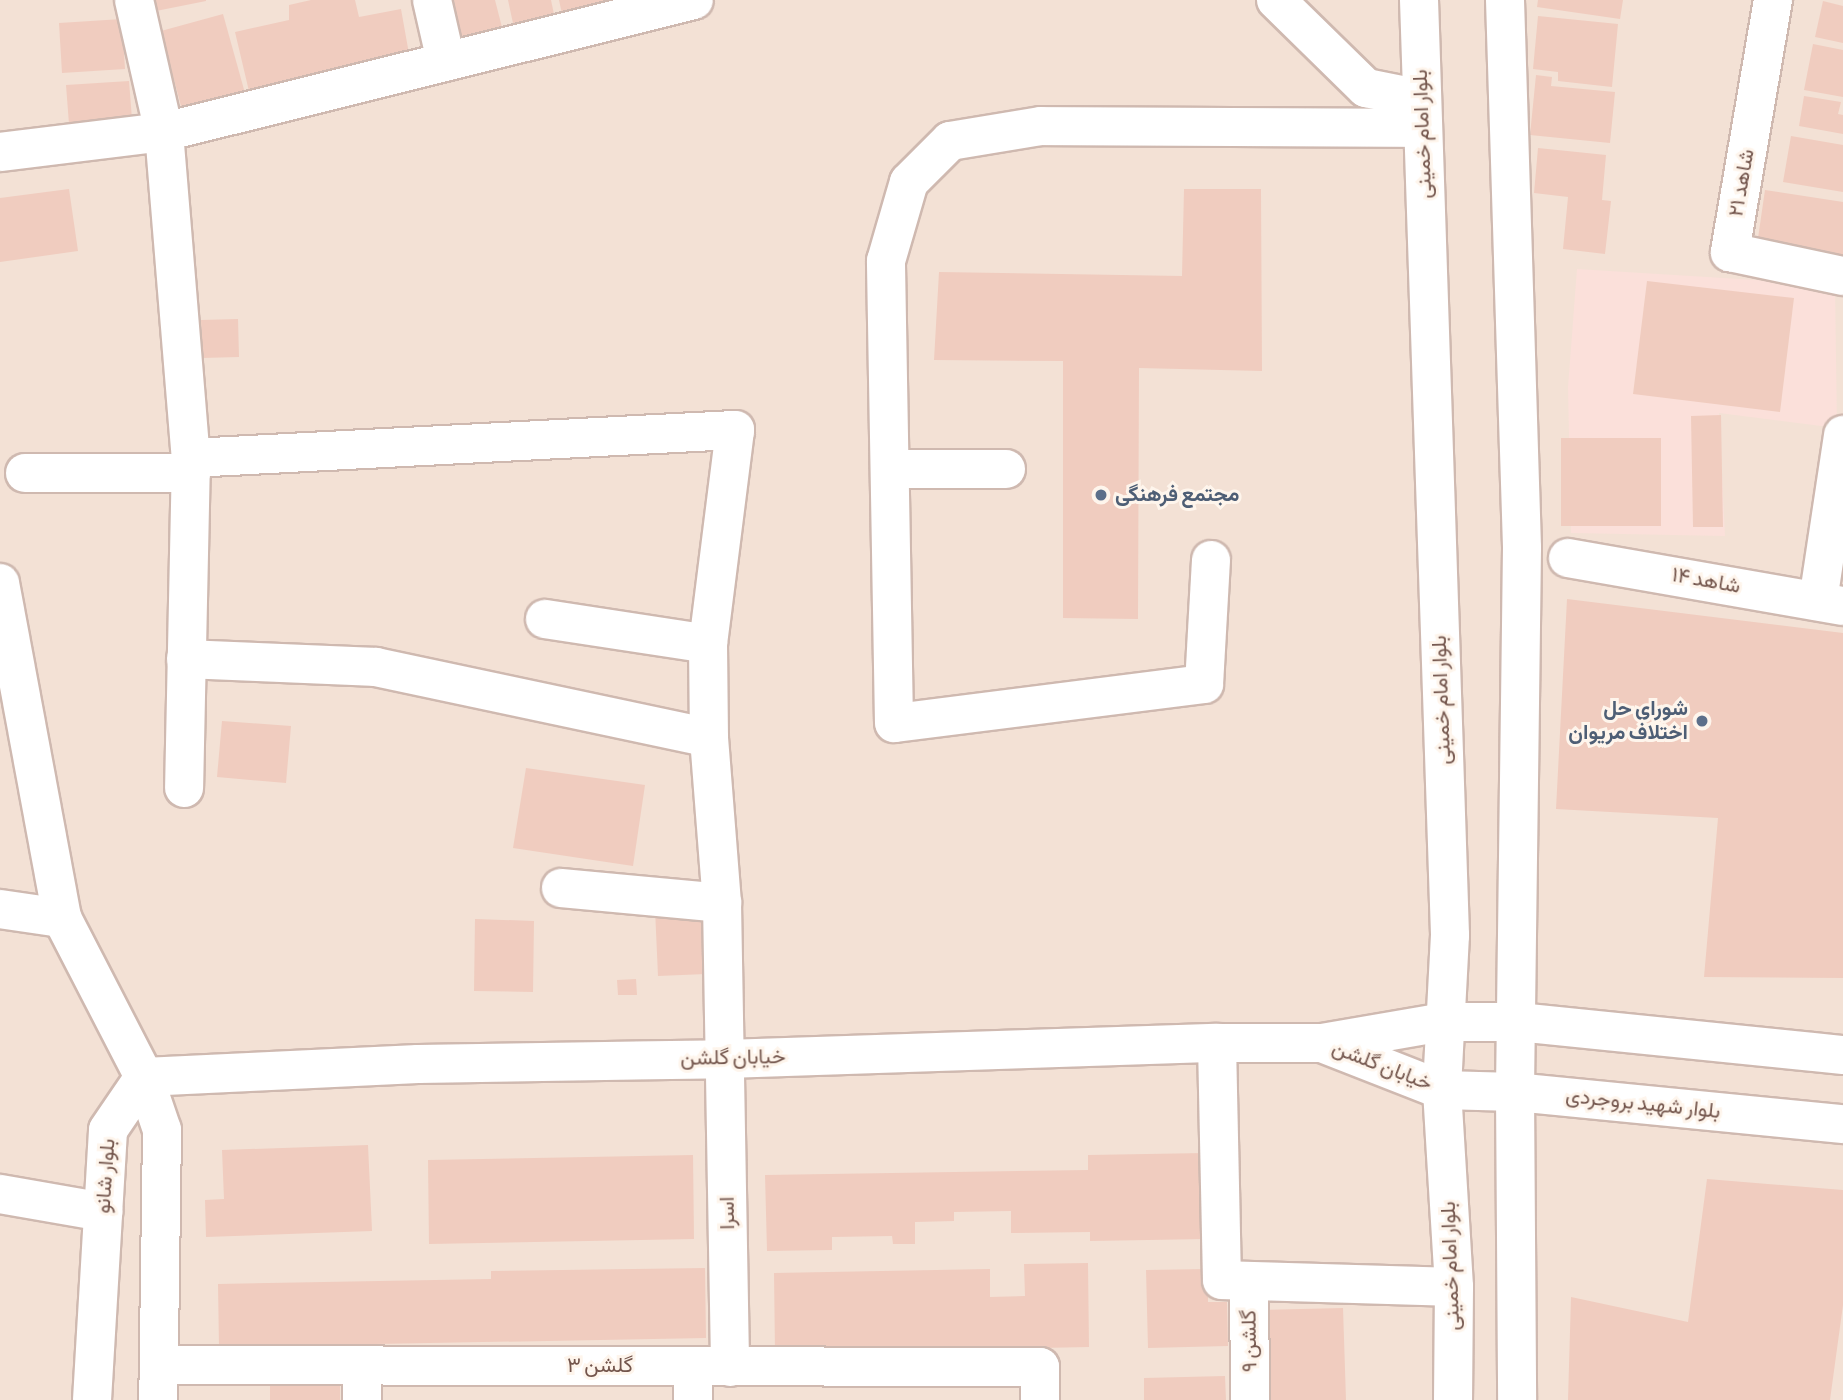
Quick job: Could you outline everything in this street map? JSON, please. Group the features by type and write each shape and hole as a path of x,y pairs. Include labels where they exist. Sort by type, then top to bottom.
{"street":[{"path":"134,0 164,132 191,466 184,788"},
{"path":"432,0 446,61"},
{"path":"0,152 164,132 694,0"},
{"path":"1276,0 1366,88 1422,114"},
{"name":"بلوار امام خمینی","path":"1419,0 1450,935 1442,1090 1454,1287 1452,1400"},
{"path":"1504,0 1522,548 1515,1092 1517,1400"},
{"name":"شاهد ۲۱","path":"1773,0 1730,252 1843,276"},
{"path":"1211,560 1204,684 894,723 886,261 909,182 950,141 1041,126 1422,114"},
{"name":"اسرا","path":"191,466 735,430 708,645 709,738 722,903 726,1059 705,1378"},
{"path":"1831,603 1843,435"},
{"path":"25,473 191,466"},
{"path":"890,469 1006,469"},
{"name":"شاهد ۱۴","path":"1568,558 1831,603"},
{"path":"0,583 62,918 144,1077 162,1130 159,1382"},
{"path":"545,619 708,645"},
{"path":"186,659 376,667 709,738"},
{"path":"561,888 722,903"},
{"path":"0,909 62,918"},
{"name":"خیابان گلشن","path":"144,1077 418,1064 726,1059 1217,1043 1322,1043 1444,1022 1518,1022"},
{"path":"1518,1022 1843,1055"},
{"path":"1217,1043 1222,1280 1454,1287"},
{"name":"خیابان گلشن","path":"1322,1043 1442,1090"},
{"name":"بلوار شانو","path":"92,1400 108,1130 144,1077"},
{"name":"بلوار شهید بروجردی","path":"1442,1090 1515,1092 1843,1124"},
{"path":"0,1194 103,1212"},
{"name":"گلشن ۹","path":"1249,1282 1250,1400"},
{"name":"گلشن ۳","path":"159,1382 362,1383 705,1378 1040,1384"}],"shaded area":[{"path":"0,0 1843,0 1843,1400 0,1400"},
{"path":"1577,269 1835,285 1837,428 1719,413 1725,536 1571,533 1568,387"}],"building":[{"path":"144,0 206,0 206,1 146,13"},
{"path":"311,0 355,0 359,17 401,9 411,65 252,104 235,32 289,20 289,5"},
{"path":"442,0 495,0 506,43 455,55"},
{"path":"508,0 551,0 555,19 514,28"},
{"path":"559,0 617,0 564,23"},
{"path":"1538,0 1623,0 1620,19 1537,7"},
{"path":"1823,1 1843,6 1843,43 1815,37"},
{"path":"223,14 248,104 185,121 161,31"},
{"path":"1538,16 1618,24 1612,87 1558,81 1558,72 1533,69"},
{"path":"122,19 125,69 62,73 59,23"},
{"path":"1813,44 1843,50 1843,97 1804,90"},
{"path":"1536,75 1552,77 1551,86 1615,92 1610,143 1530,135"},
{"path":"129,81 133,132 70,137 66,85"},
{"path":"1804,96 1841,102 1838,114 1843,115 1843,134 1799,126"},
{"path":"1791,136 1843,145 1843,192 1783,182"},
{"path":"1538,148 1606,155 1602,200 1611,201 1605,254 1563,249 1568,197 1534,193"},
{"path":"69,189 78,251 0,262 0,198"},
{"name":"مجتمع فرهنگی","path":"1184,189 1261,189 1262,371 1139,368 1138,619 1063,618 1063,361 934,360 939,272 1182,276"},
{"path":"1765,190 1843,202 1843,257 1757,245"},
{"path":"1647,281 1794,298 1780,412 1633,394"},
{"path":"238,319 239,357 202,358 201,320"},
{"path":"1721,415 1723,527 1693,527 1691,416"},
{"path":"1561,438 1661,438 1661,526 1561,526"},
{"name":"شورای حل اختلاف مریوان","path":"1567,599 1843,633 1843,978 1704,977 1718,818 1556,809"},
{"path":"222,721 291,726 286,783 217,777"},
{"path":"526,768 645,785 633,866 513,848"},
{"path":"703,907 706,974 658,976 655,909"},
{"path":"475,919 534,921 533,992 474,991"},
{"path":"636,979 637,995 618,995 617,980"},
{"path":"368,1145 372,1231 206,1237 205,1200 224,1199 222,1150"},
{"path":"1205,1153 1206,1239 1090,1241 1090,1232 1011,1233 1011,1211 954,1212 954,1221 915,1222 915,1244 893,1244 892,1236 832,1237 832,1250 767,1251 765,1175 1088,1170 1088,1155"},
{"path":"693,1155 694,1239 429,1244 428,1160"},
{"path":"1707,1179 1843,1190 1843,1305 1830,1400 1568,1400 1571,1297 1688,1322"},
{"path":"1088,1263 1089,1347 775,1353 774,1273 990,1269 990,1297 1025,1296 1024,1264"},
{"path":"705,1268 706,1338 219,1347 218,1284 491,1279 491,1271"},
{"path":"1208,1269 1208,1302 1227,1302 1228,1346 1148,1348 1146,1270"},
{"path":"1343,1308 1346,1400 1261,1400 1259,1310"},
{"path":"1225,1376 1226,1400 1144,1400 1144,1378"},
{"path":"340,1378 340,1400 270,1400 270,1379"}],"place":[{"name":"مجتمع فرهنگی","path":"1101,495"},
{"name":"شورای حل اختلاف مریوان","path":"1702,721"}]}
